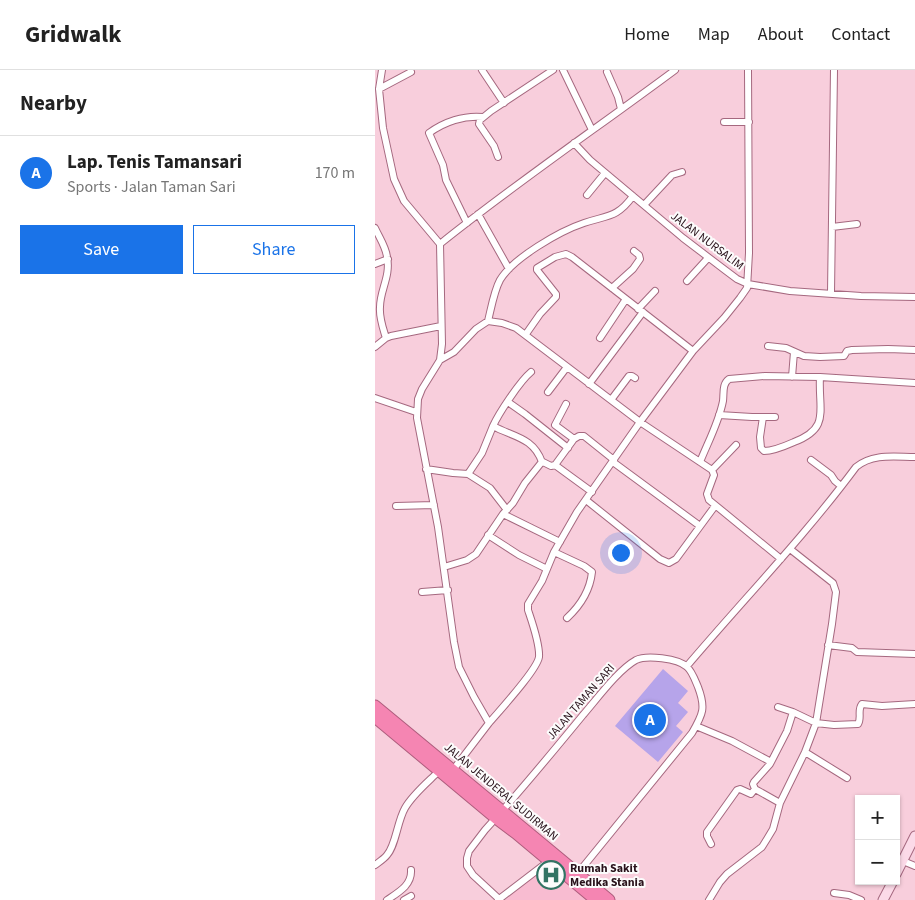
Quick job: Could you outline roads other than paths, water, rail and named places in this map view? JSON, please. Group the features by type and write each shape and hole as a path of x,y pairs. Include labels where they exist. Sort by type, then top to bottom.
{"highway":[{"name":"JALAN JENDERAL SUDIRMAN","path":"375,706 453,770 549,861 596,900"},
{"name":"JALAN JENDERAL SUDIRMAN","path":"375,717 439,771 578,873 609,900"}],"main road":[{"path":"900,867 915,836"},
{"path":"883,900 891,885"}],"street":[{"path":"382,70 379,89 383,128 398,190 404,201 440,244 442,344 440,360 420,395 416,412 420,441 434,505 459,667 489,723"},
{"path":"482,70 504,103"},
{"path":"498,157 494,146 479,124 480,120 483,116 553,70"},
{"path":"563,70 592,130"},
{"path":"440,244 675,70"},
{"path":"453,770 537,663 539,648 528,608 554,552 572,520 640,422 693,351 747,288 749,253 748,70"},
{"path":"831,294 833,70"},
{"path":"379,89 411,72"},
{"path":"607,72 621,109"},
{"path":"467,223 446,180 443,165 429,133 457,119 483,116"},
{"path":"724,122 749,122"},
{"name":"JALAN NURSALIM","path":"574,143 605,173 707,258 737,279 748,284 790,291 861,296 915,297"},
{"path":"644,205 672,175 683,172"},
{"path":"587,195 605,173"},
{"path":"440,360 454,352 476,329 488,321 500,281 509,269 561,232 617,213 633,196"},
{"path":"478,214 509,269"},
{"path":"832,227 857,224"},
{"path":"375,228 388,259 386,281 379,309 386,338"},
{"path":"612,288 633,269 640,259 639,255 634,251"},
{"path":"526,334 540,314 556,297 556,294 536,269 555,256 564,254 570,255 693,351"},
{"path":"687,281 707,258"},
{"path":"375,264 388,259"},
{"path":"589,384 655,292"},
{"path":"600,338 626,299"},
{"path":"488,321 502,323 526,334 640,422 712,470 714,476 708,490 707,496 709,500 781,558"},
{"path":"375,347 391,336 441,326"},
{"path":"768,346 786,348 804,356 819,357 843,356 848,350 915,350"},
{"path":"792,377 794,352"},
{"path":"548,392 567,367"},
{"path":"468,474 482,453 493,426 508,402 531,372"},
{"path":"611,400 629,376 635,378"},
{"path":"700,462 719,415 724,386 728,379 765,376 820,377 915,383"},
{"path":"763,417 760,440 761,448 764,451 790,444 808,436 820,421 820,377"},
{"path":"375,398 416,412"},
{"path":"508,402 568,448"},
{"path":"566,404 555,425 574,438"},
{"path":"719,415 775,417"},
{"path":"493,426 517,435 537,450 542,462 550,466 555,465 592,492"},
{"path":"555,465 574,441 574,438 582,436 700,526"},
{"path":"712,470 735,445"},
{"path":"578,873 696,726 703,707 700,692 687,666 790,548 856,467 866,460 884,457 915,457"},
{"path":"811,460 831,475 841,486"},
{"path":"444,567 471,558 476,554 542,462"},
{"path":"426,469 468,474 489,488 505,512 560,542"},
{"path":"587,500 660,559 668,563 676,559 715,506"},
{"path":"396,506 434,505"},
{"path":"488,536 547,569"},
{"path":"709,900 727,874 762,847 773,829 780,803 805,752 816,723 836,595 835,586 790,548"},
{"path":"554,552 584,566 592,572 583,601 567,618"},
{"path":"422,592 448,590"},
{"path":"828,645 852,648 857,652 915,654"},
{"name":"JALAN TAMAN SARI","path":"498,900 469,870 466,863 467,855 473,846 599,697 628,666 637,660 655,657 679,662 687,666"},
{"path":"778,707 816,723 834,725 858,724 860,720 859,707 863,703 882,706 915,704"},
{"path":"780,803 755,790 753,784 771,762 787,731 793,712"},
{"path":"696,726 733,741 771,762"},
{"path":"805,752 847,778"},
{"path":"375,865 390,851 398,822 406,807 420,789 439,771"},
{"path":"711,844 707,832 737,790 741,789 750,794 755,790"},
{"path":"498,900 549,861"},
{"path":"903,861 915,866"},
{"path":"387,900 406,886 411,870"},
{"path":"834,894 849,895 861,900"},
{"path":"404,900 411,896"}],"place":[{"name":"Lap. Tenis Tamansari","path":"650,720"},
{"name":"Rumah Sakit Medika Stania","path":"551,875"}]}
